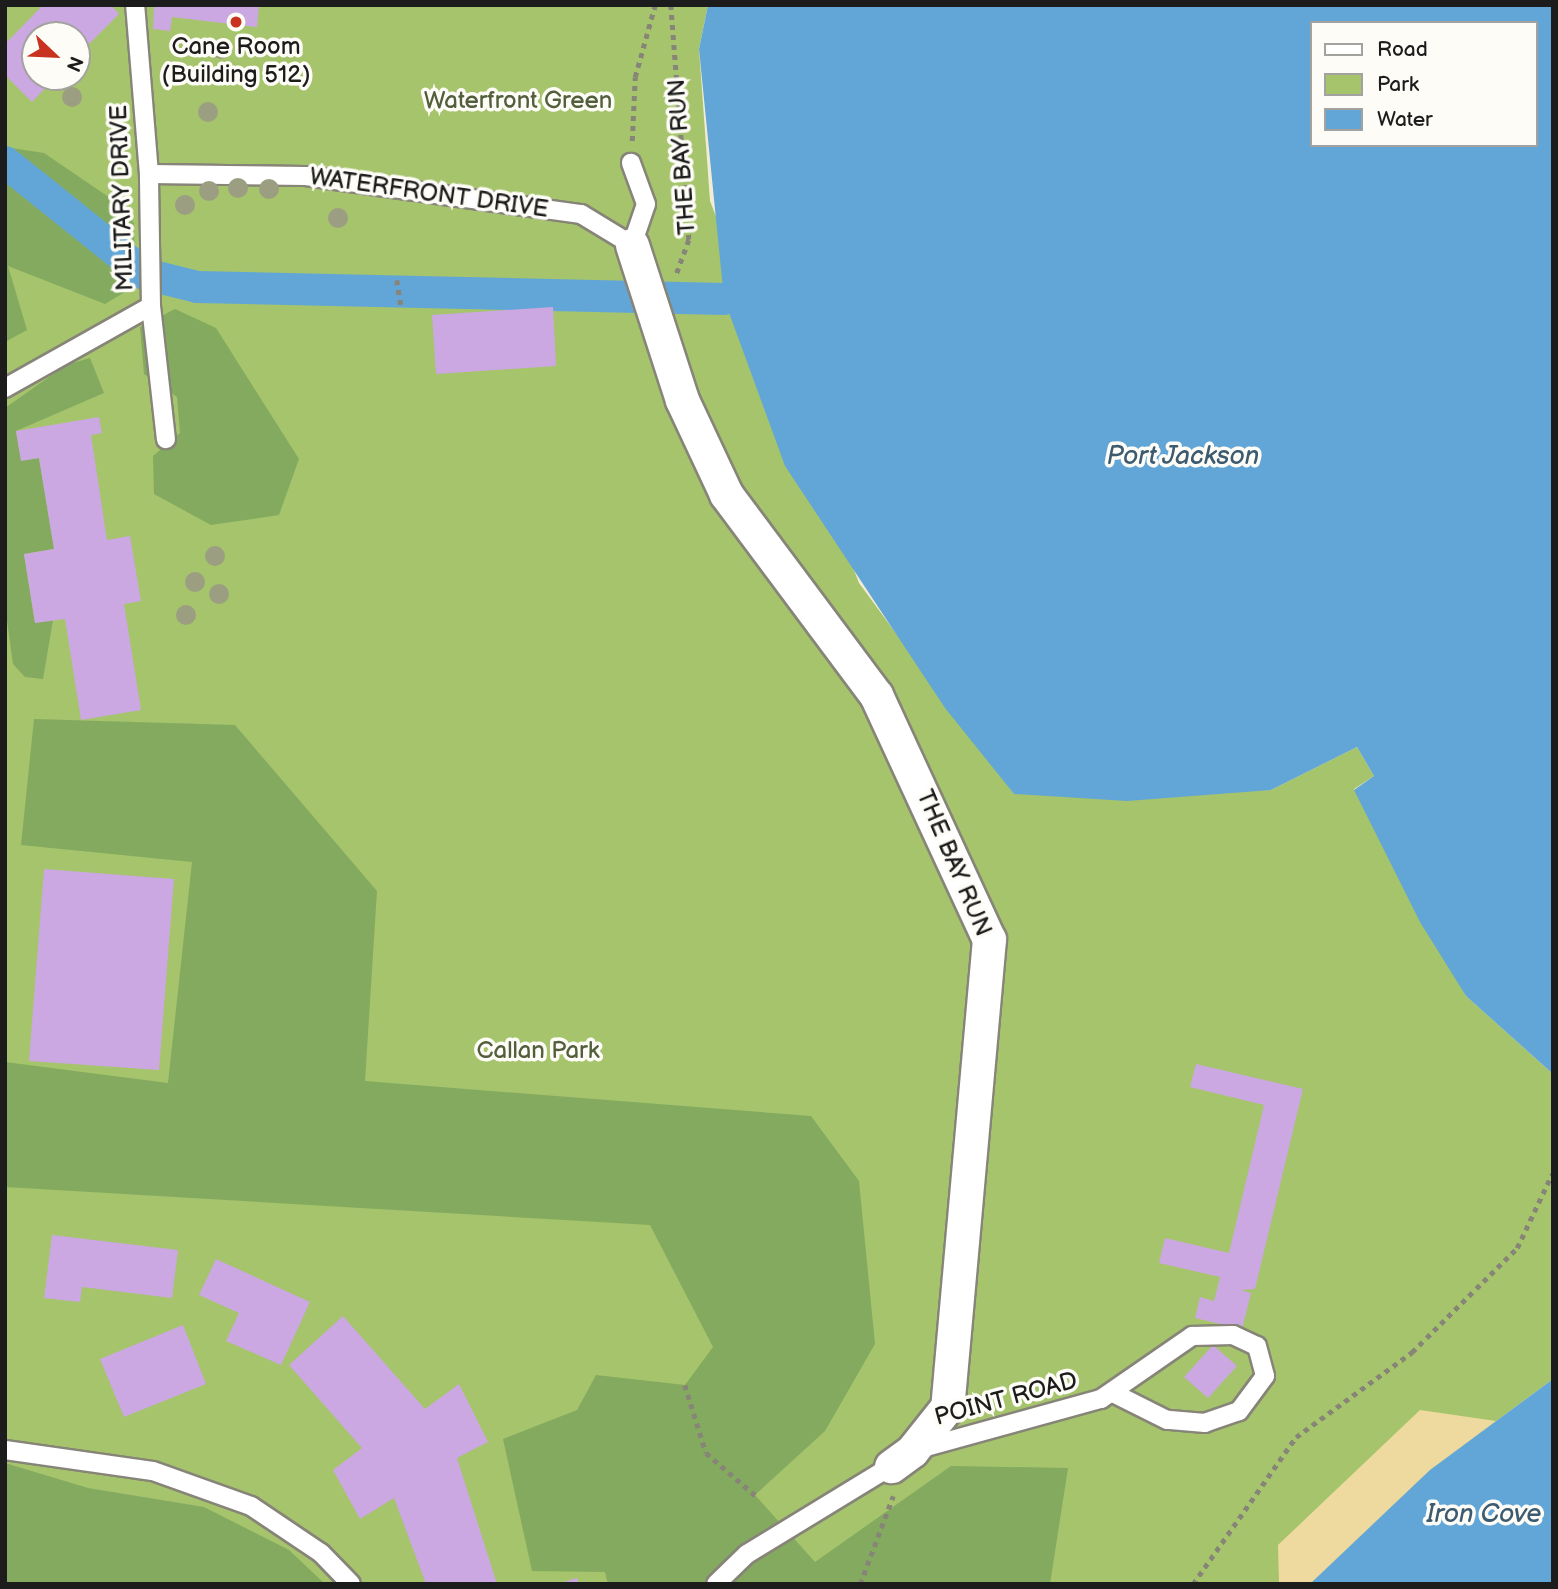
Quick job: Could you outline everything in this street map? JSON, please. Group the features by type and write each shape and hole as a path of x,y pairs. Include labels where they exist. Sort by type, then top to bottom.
{"street":[{"path":"632,245 653,298"},
{"name":"THE BAY RUN","path":"653,298 682,400 726,494 876,695 989,939 947,1407 902,1459"}],"lane":[{"name":"MILITARY DRIVE","path":"5,388 151,306 149,174 135,5"},
{"path":"631,163 646,204 632,245"},
{"name":"WATERFRONT DRIVE","path":"149,174 306,176 581,214 632,245"},
{"path":"151,306 166,439"},
{"name":"POINT ROAD","path":"902,1459 1113,1393 1192,1336 1233,1335 1257,1346 1265,1376 1239,1411 1205,1423 1167,1420 1113,1393"},
{"path":"5,1450 153,1471 251,1506 321,1553 351,1584"},
{"path":"716,1584 747,1554 902,1459"}],"path":[{"name":"THE BAY RUN","path":"631,163 635,76 655,5"},
{"name":"THE BAY RUN","path":"653,298 676,277 689,254 671,5"},
{"path":"397,280 401,305"},
{"path":"1193,1584 1296,1437 1412,1352 1517,1248 1552,1174"},
{"path":"685,1385 706,1452 755,1495"},
{"path":"860,1584 886,1525 902,1459"}],"green space":[{"name":"Callan Park","path":"5,5 708,5 699,49 710,201 859,583 1014,794 1271,790 1357,747 1374,776 1354,789 1466,996 1553,1074 1553,1379 1430,1470 1310,1584 5,1584"},
{"path":"5,147 44,153 116,202 134,223 135,286 105,304 8,266 27,330 5,342"},
{"path":"175,309 216,328 299,459 279,515 211,525 154,494 153,456 180,433 177,397 144,374 140,327"},
{"path":"90,358 104,393 16,431 21,460 39,458 54,549 24,554 35,623 53,620 43,679 25,677 13,664 5,606 5,408 66,365"},
{"path":"34,719 235,725 377,891 365,1081 811,1116 859,1181 875,1344 825,1431 755,1495 815,1562 951,1466 1068,1468 1050,1584 608,1584 605,1572 532,1571 503,1439 577,1410 596,1375 685,1385 713,1347 650,1225 5,1187 5,1062 168,1083 192,862 21,845"},
{"path":"5,1463 88,1488 204,1507 289,1550 325,1584 5,1584"}],"sand":[{"path":"1420,1410 1496,1421 1430,1470 1310,1584 1279,1584 1278,1545"}],"water":[{"name":"Port Jackson","path":"708,5 1553,5 1553,1074 1466,996 1420,922 1354,790 1374,776 1357,747 1271,790 1127,801 1014,794 945,708 785,466 724,299 699,49"},
{"name":"Iron Cove","path":"1553,1379 1553,1584 1310,1584 1430,1470"}],"building":[{"path":"43,5 111,5 119,14 91,42 91,21 27,21"},
{"name":"Cane Room (Building 512)","path":"154,5 259,5 257,27 172,17 170,31 153,29"},
{"path":"21,28 21,91 5,75 5,44"},
{"path":"21,91 43,91 32,102"},
{"path":"553,307 556,366 436,374 432,315"},
{"path":"99,417 102,433 91,435 107,540 130,536 141,601 124,604 141,710 81,720 65,619 35,623 24,554 54,549 39,458 21,461 16,431"},
{"path":"44,869 174,879 159,1070 29,1061"},
{"path":"1196,1064 1303,1089 1255,1289 1241,1290 1251,1293 1242,1329 1195,1318 1200,1297 1214,1301 1220,1277 1159,1263 1165,1238 1229,1253 1264,1105 1190,1087"},
{"path":"52,1235 178,1250 172,1298 82,1287 80,1302 44,1298"},
{"path":"216,1259 310,1302 281,1365 226,1341 239,1313 199,1295"},
{"path":"343,1316 425,1409 459,1384 488,1442 457,1458 497,1584 426,1584 394,1498 360,1519 333,1470 362,1448 289,1365"},
{"path":"183,1325 206,1384 124,1417 100,1359"},
{"path":"1213,1345 1237,1366 1208,1398 1184,1377"},
{"path":"577,1578 579,1584 561,1584 561,1583"}],"waterway":[{"path":"5,162 145,274 197,287 724,299"}],"place":[{"name":"Cane Room (Building 512)","path":"236,22"}],"park label":[{"name":"Waterfront Green","path":"518,101"}]}
